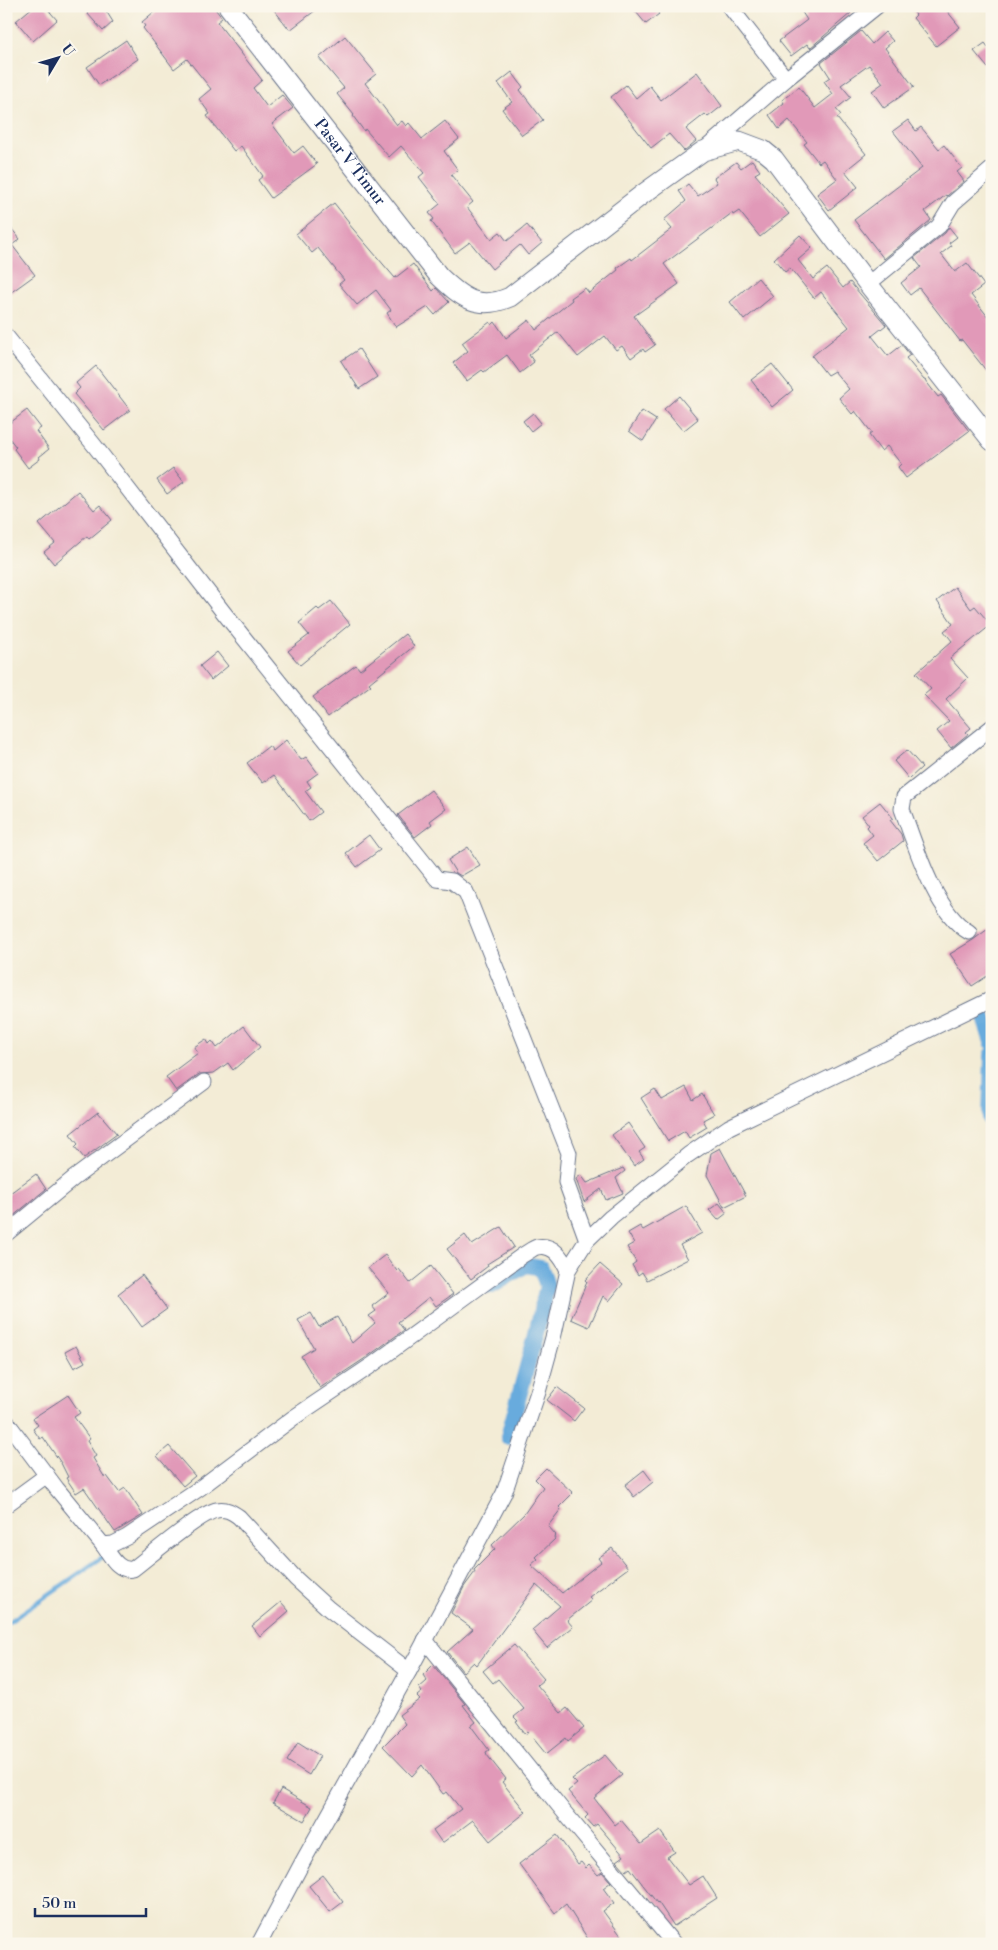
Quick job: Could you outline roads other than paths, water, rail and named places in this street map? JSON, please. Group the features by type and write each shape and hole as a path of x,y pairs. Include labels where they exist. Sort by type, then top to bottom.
{"street":[{"name":"Pasar V Timur","path":"228,6 439,276 457,292 481,304 496,303 510,297 643,194 703,151"},
{"path":"729,6 786,79"},
{"path":"703,151 786,79 877,6"},
{"path":"703,151 739,141 763,150 774,159 868,284 992,441"},
{"path":"868,284 939,226 953,203 992,169"},
{"path":"6,336 94,444 230,621 436,880 452,881 466,892 569,1153 566,1182 587,1240"},
{"path":"969,932 959,926 938,898 902,809 904,797 992,727"},
{"path":"259,1944 302,1863 410,1671 424,1640 504,1493 538,1392 554,1334 568,1270 587,1240 611,1217 688,1155 729,1127 992,999"},
{"path":"6,1234 74,1178 204,1082"},
{"path":"105,1548 127,1537 200,1488 293,1418 372,1365 523,1255 537,1247 548,1248 560,1255 568,1270"},
{"path":"6,1421 120,1568 133,1569 202,1516 216,1510 229,1510 239,1517 296,1579 329,1610 410,1671"},
{"path":"6,1505 47,1475"},
{"path":"424,1640 674,1944"}],"waterway":[{"path":"983,1015 992,1042"},
{"path":"992,1055 990,1118 992,1123"},
{"path":"492,1286 526,1265 541,1268 547,1286 508,1437"},
{"path":"6,1624 107,1554"}]}
